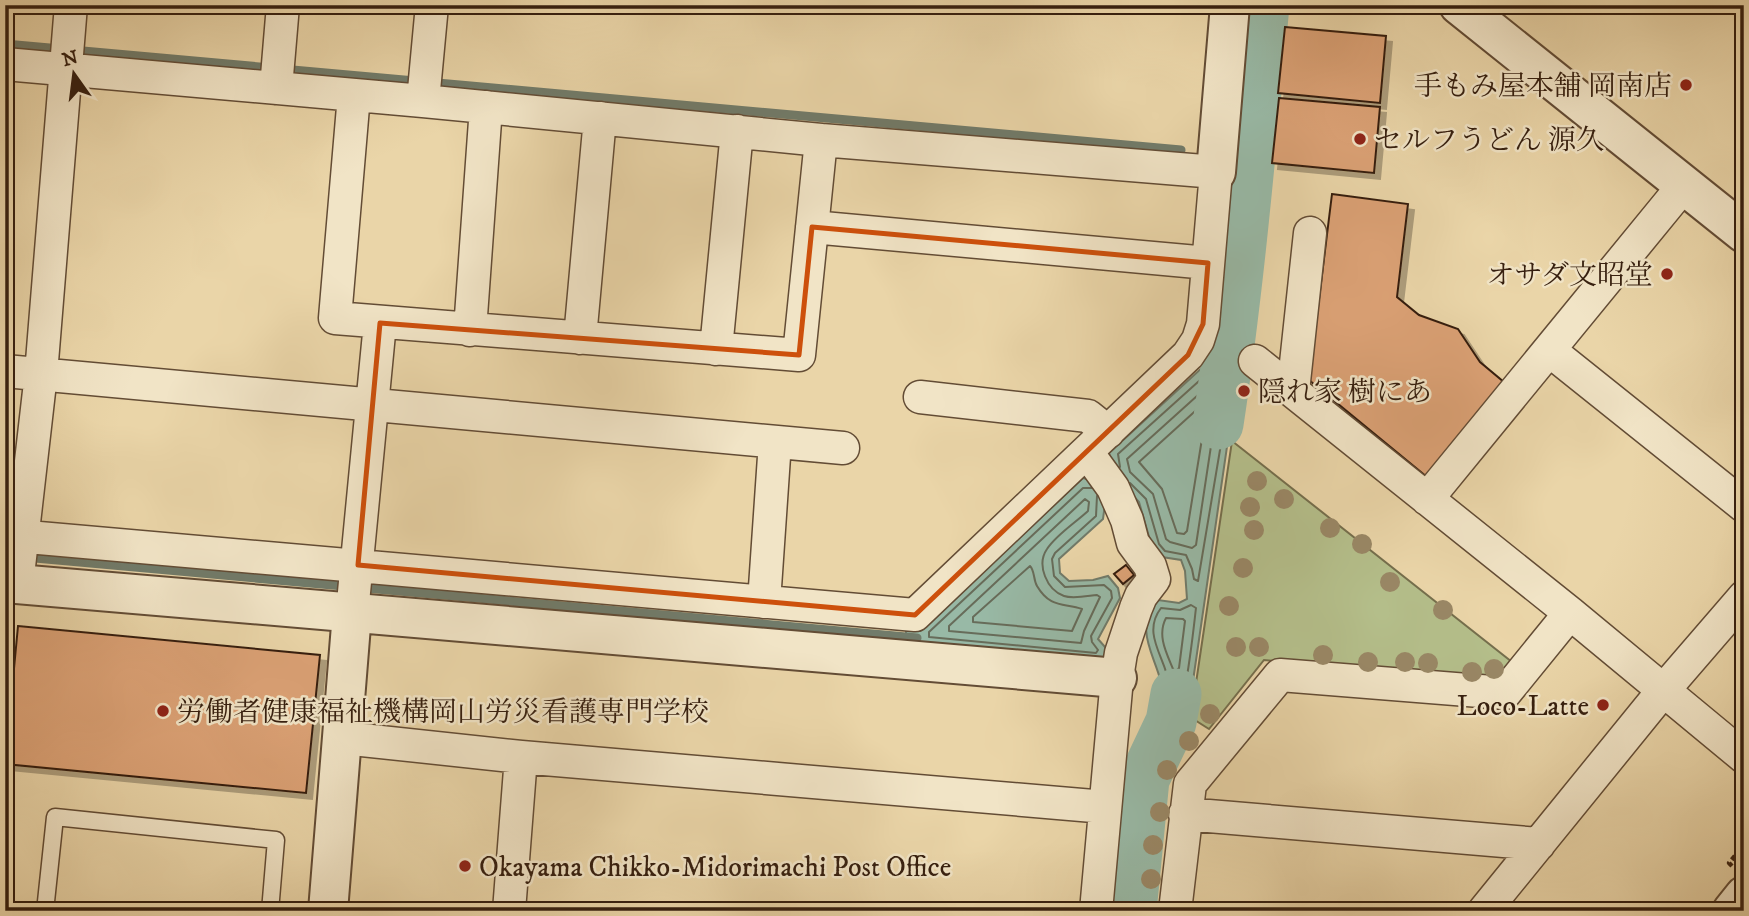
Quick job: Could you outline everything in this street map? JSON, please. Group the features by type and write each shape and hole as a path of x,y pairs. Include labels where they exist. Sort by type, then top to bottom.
{"street":[{"path":"71,5 41,374 15,558 887,635 1103,462 1198,340 1208,263 1230,5"},
{"path":"277,75 283,5"},
{"path":"424,88 432,5"},
{"path":"1459,5 1744,233"},
{"path":"5,64 66,55 277,75 354,95 424,88 486,107 821,139 1216,172"},
{"path":"354,95 335,318 380,323 799,355 821,139"},
{"path":"470,330 486,107"},
{"path":"580,338 600,118"},
{"path":"716,349 737,131"},
{"path":"1427,499 1684,185"},
{"path":"812,227 1208,263"},
{"path":"1293,391 1310,233"},
{"path":"328,911 380,323"},
{"path":"1549,350 1744,506"},
{"path":"1255,362 1570,613 1662,692 1744,757"},
{"path":"5,371 843,448"},
{"path":"920,397 1088,416 1133,543 1150,566 1154,579 1136,608 1121,653 1117,678 1096,911"},
{"path":"764,601 775,442"},
{"path":"355,589 764,601 887,635 1117,678"},
{"path":"1484,911 1662,692 1744,597"},
{"path":"1175,911 1190,784 1280,675 1505,693 1570,613"},
{"path":"343,738 521,757 1105,807"},
{"path":"509,911 521,757"},
{"path":"1185,814 1539,844"},
{"path":"1732,911 1744,896"}],"lane":[{"path":"46,911 55,817 276,840 270,911"}],"path":[{"path":"1732,859 1744,845"}],"highlighted area":[{"path":"812,227 1208,263 1203,324 1188,355 915,615 358,565 380,323 799,355"}],"green space":[{"path":"1232,441 1512,662 1488,681 1264,660 1209,729 1187,715 1196,683"}],"water":[{"path":"1211,339 1239,364 1193,681 1179,736 1159,762 1146,756 1162,700 1161,682 1146,631 1147,621 1158,600 1179,603 1187,599 1185,571 1181,560 1162,557 1152,547 1139,502 1129,491 1105,504 1103,519 1059,559 1060,573 1069,581 1108,576 1118,588 1120,598 1098,639 1106,648 1105,662 906,643 906,630 920,631 1083,478 1099,483 1114,473 1109,453 1204,366"}],"building":[{"path":"1285,27 1386,36 1380,103 1278,93"},
{"path":"1279,98 1380,107 1374,173 1272,163"},
{"path":"1332,194 1408,204 1397,297 1419,315 1458,329 1480,362 1505,383 1427,477 1309,380"},
{"path":"1126,565 1134,575 1123,584 1114,574"},
{"path":"18,626 320,655 306,793 5,764"}],"waterway":[{"path":"1218,424 1238,267 1264,5"},
{"path":"5,44 1181,150"},
{"path":"1241,155 1250,156"},
{"path":"24,557 917,638"},
{"path":"1131,911 1144,779 1171,722 1176,694"}],"place":[{"name":"手もみ屋本舗 岡南店","path":"1686,85"},
{"name":"セルフうどん 源久","path":"1360,139"},
{"name":"オサダ文昭堂","path":"1667,274"},
{"name":"隠れ家 樹にあ","path":"1244,391"},
{"name":"Loco-Latte","path":"1603,705"},
{"name":"労働者健康福祉機構岡山労災看護専門学校","path":"163,711"},
{"name":"Okayama Chikko-Midorimachi Post Office","path":"465,866"}]}
